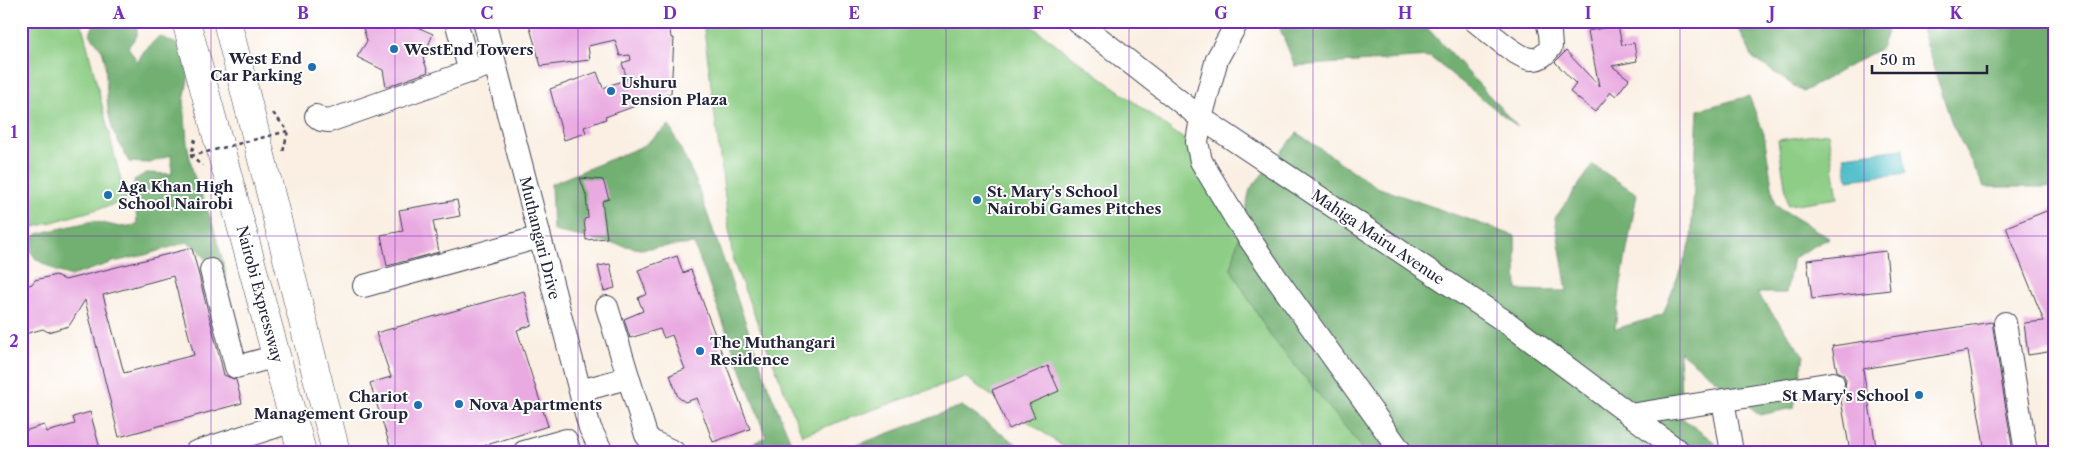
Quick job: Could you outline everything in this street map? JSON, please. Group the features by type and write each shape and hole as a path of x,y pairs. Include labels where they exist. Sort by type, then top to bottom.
{"highway":[{"name":"Nairobi Expressway","path":"186,21 302,452"},
{"path":"227,21 336,452"}],"street":[{"path":"456,21 470,72"},
{"name":"Muthangari Drive","path":"484,21 580,392 590,428 602,452"},
{"name":"Mahiga Mairu Avenue","path":"1077,21 1201,118 1509,324 1680,452"},
{"path":"1238,21 1217,59 1201,118 1197,142 1201,162 1236,219 1401,452"},
{"path":"1475,21 1520,55 1532,59 1543,56 1551,47 1547,21"},
{"path":"316,116 322,120 329,121 494,63"},
{"path":"364,286 540,237"},
{"path":"211,270 236,367 277,356"},
{"path":"607,307 627,378 646,434 651,441 674,452"},
{"path":"2005,323 2026,452"},
{"path":"580,392 627,378"},
{"path":"1630,415 1833,383"},
{"path":"1723,400 1732,452"},
{"path":"196,452 293,422"},
{"path":"524,452 566,440 570,452"}],"path":[{"path":"191,156 288,131"}],"green space":[{"path":"21,21 81,21 126,201 24,230 21,220"},
{"path":"104,21 137,21 137,36 128,47 138,62 143,52 159,36 181,46 189,73 184,101 187,143 193,173 211,219 225,269 227,290 198,248 187,242 145,255 113,262 71,276 56,271 36,259 26,245 37,234 93,221 120,227 137,225 134,180 146,173 172,174 171,155 150,163 129,162 113,131 108,111 105,61 102,50 90,34 94,24"},
{"name":"St. Mary's School Nairobi Games Pitches","path":"703,21 1025,21 1185,140 1414,452 1071,452 965,377 802,435 733,261"},
{"path":"1283,21 1421,21 1518,127 1430,57 1295,66 1280,29"},
{"path":"1735,21 1891,21 1881,48 1803,92 1753,58"},
{"path":"1922,21 2054,21 2054,187 1984,187 1952,124 1919,23"},
{"path":"1749,96 1764,134 1775,205 1829,238 1793,258 1786,293 1757,293 1804,356 1794,408 1760,415 1679,351 1682,418 1717,444 1712,452 1361,452 1360,445 1269,334 1231,269 1250,189 1297,133 1377,187 1515,236 1517,290 1567,291 1555,218 1593,165 1637,194 1615,329 1663,315 1691,242 1698,110"},
{"path":"669,125 695,179 768,386 795,452 735,452 766,437 694,244 640,249 553,231 551,184 643,146"},
{"path":"1828,133 1838,198 1788,205 1778,140"},
{"path":"962,406 1028,452 838,452"}],"water":[{"path":"1903,149 1906,173 1848,180 1844,156"}],"building":[{"name":"WestEnd Towers","path":"361,21 414,21 415,26 433,34 423,58 428,72 386,87 383,70 357,57 367,41"},
{"path":"528,21 669,21 671,38 674,38 671,93 605,117 606,119 584,127 586,133 564,140 550,89 597,72 603,88 627,79 622,63 631,60 630,55 620,56 615,40 588,46 590,60 541,66"},
{"path":"1618,25 1622,45 1634,43 1637,61 1612,66 1629,79 1616,96 1611,92 1595,112 1570,92 1576,84 1555,62 1566,51 1599,86 1588,31"},
{"path":"580,178 603,180 609,199 602,201 607,238 586,240 584,219 588,218 586,195"},
{"path":"457,200 460,216 433,221 439,252 387,266 381,235 403,231 399,210"},
{"path":"2054,208 2054,351 2028,355 2024,323 2044,321 2006,227"},
{"path":"192,248 224,375 236,380 242,403 119,437 85,300 69,326 48,332 43,329 21,335 21,288 32,284 35,280 56,275 65,280","holes":["173,276 194,355 124,373 103,295"]},
{"path":"1886,251 1890,290 1812,299 1807,260"},
{"name":"The Muthangari Residence","path":"677,256 683,273 691,270 750,429 713,442 697,398 685,402 678,397 670,375 685,369 672,335 664,338 660,329 630,338 624,319 643,311 638,298 647,294 638,270"},
{"path":"610,264 615,288 604,291 598,266"},
{"name":"Nova Apartments","path":"524,291 532,325 517,330 548,426 464,452 392,452 370,383 391,377 376,333"},
{"path":"1992,322 2013,452 1985,452 1968,351 1863,369 1877,452 1850,452 1840,394 1845,388 1846,380 1843,374 1837,371 1832,346"},
{"path":"1048,366 1059,391 1029,404 1035,417 1009,429 992,390"},
{"path":"90,412 101,452 21,452 21,432 44,425 47,432 75,424 73,417"}],"place":[{"name":"WestEnd Towers","path":"394,49"},
{"name":"West End Car Parking","path":"312,67"},
{"name":"Ushuru Pension Plaza","path":"611,91"},
{"name":"Aga Khan High School Nairobi","path":"108,195"},
{"name":"St. Mary's School Nairobi Games Pitches","path":"977,200"},
{"name":"The Muthangari Residence","path":"700,351"},
{"name":"St Mary's School","path":"1919,395"},
{"name":"Nova Apartments","path":"459,404"},
{"name":"Chariot Management Group","path":"418,405"}]}
